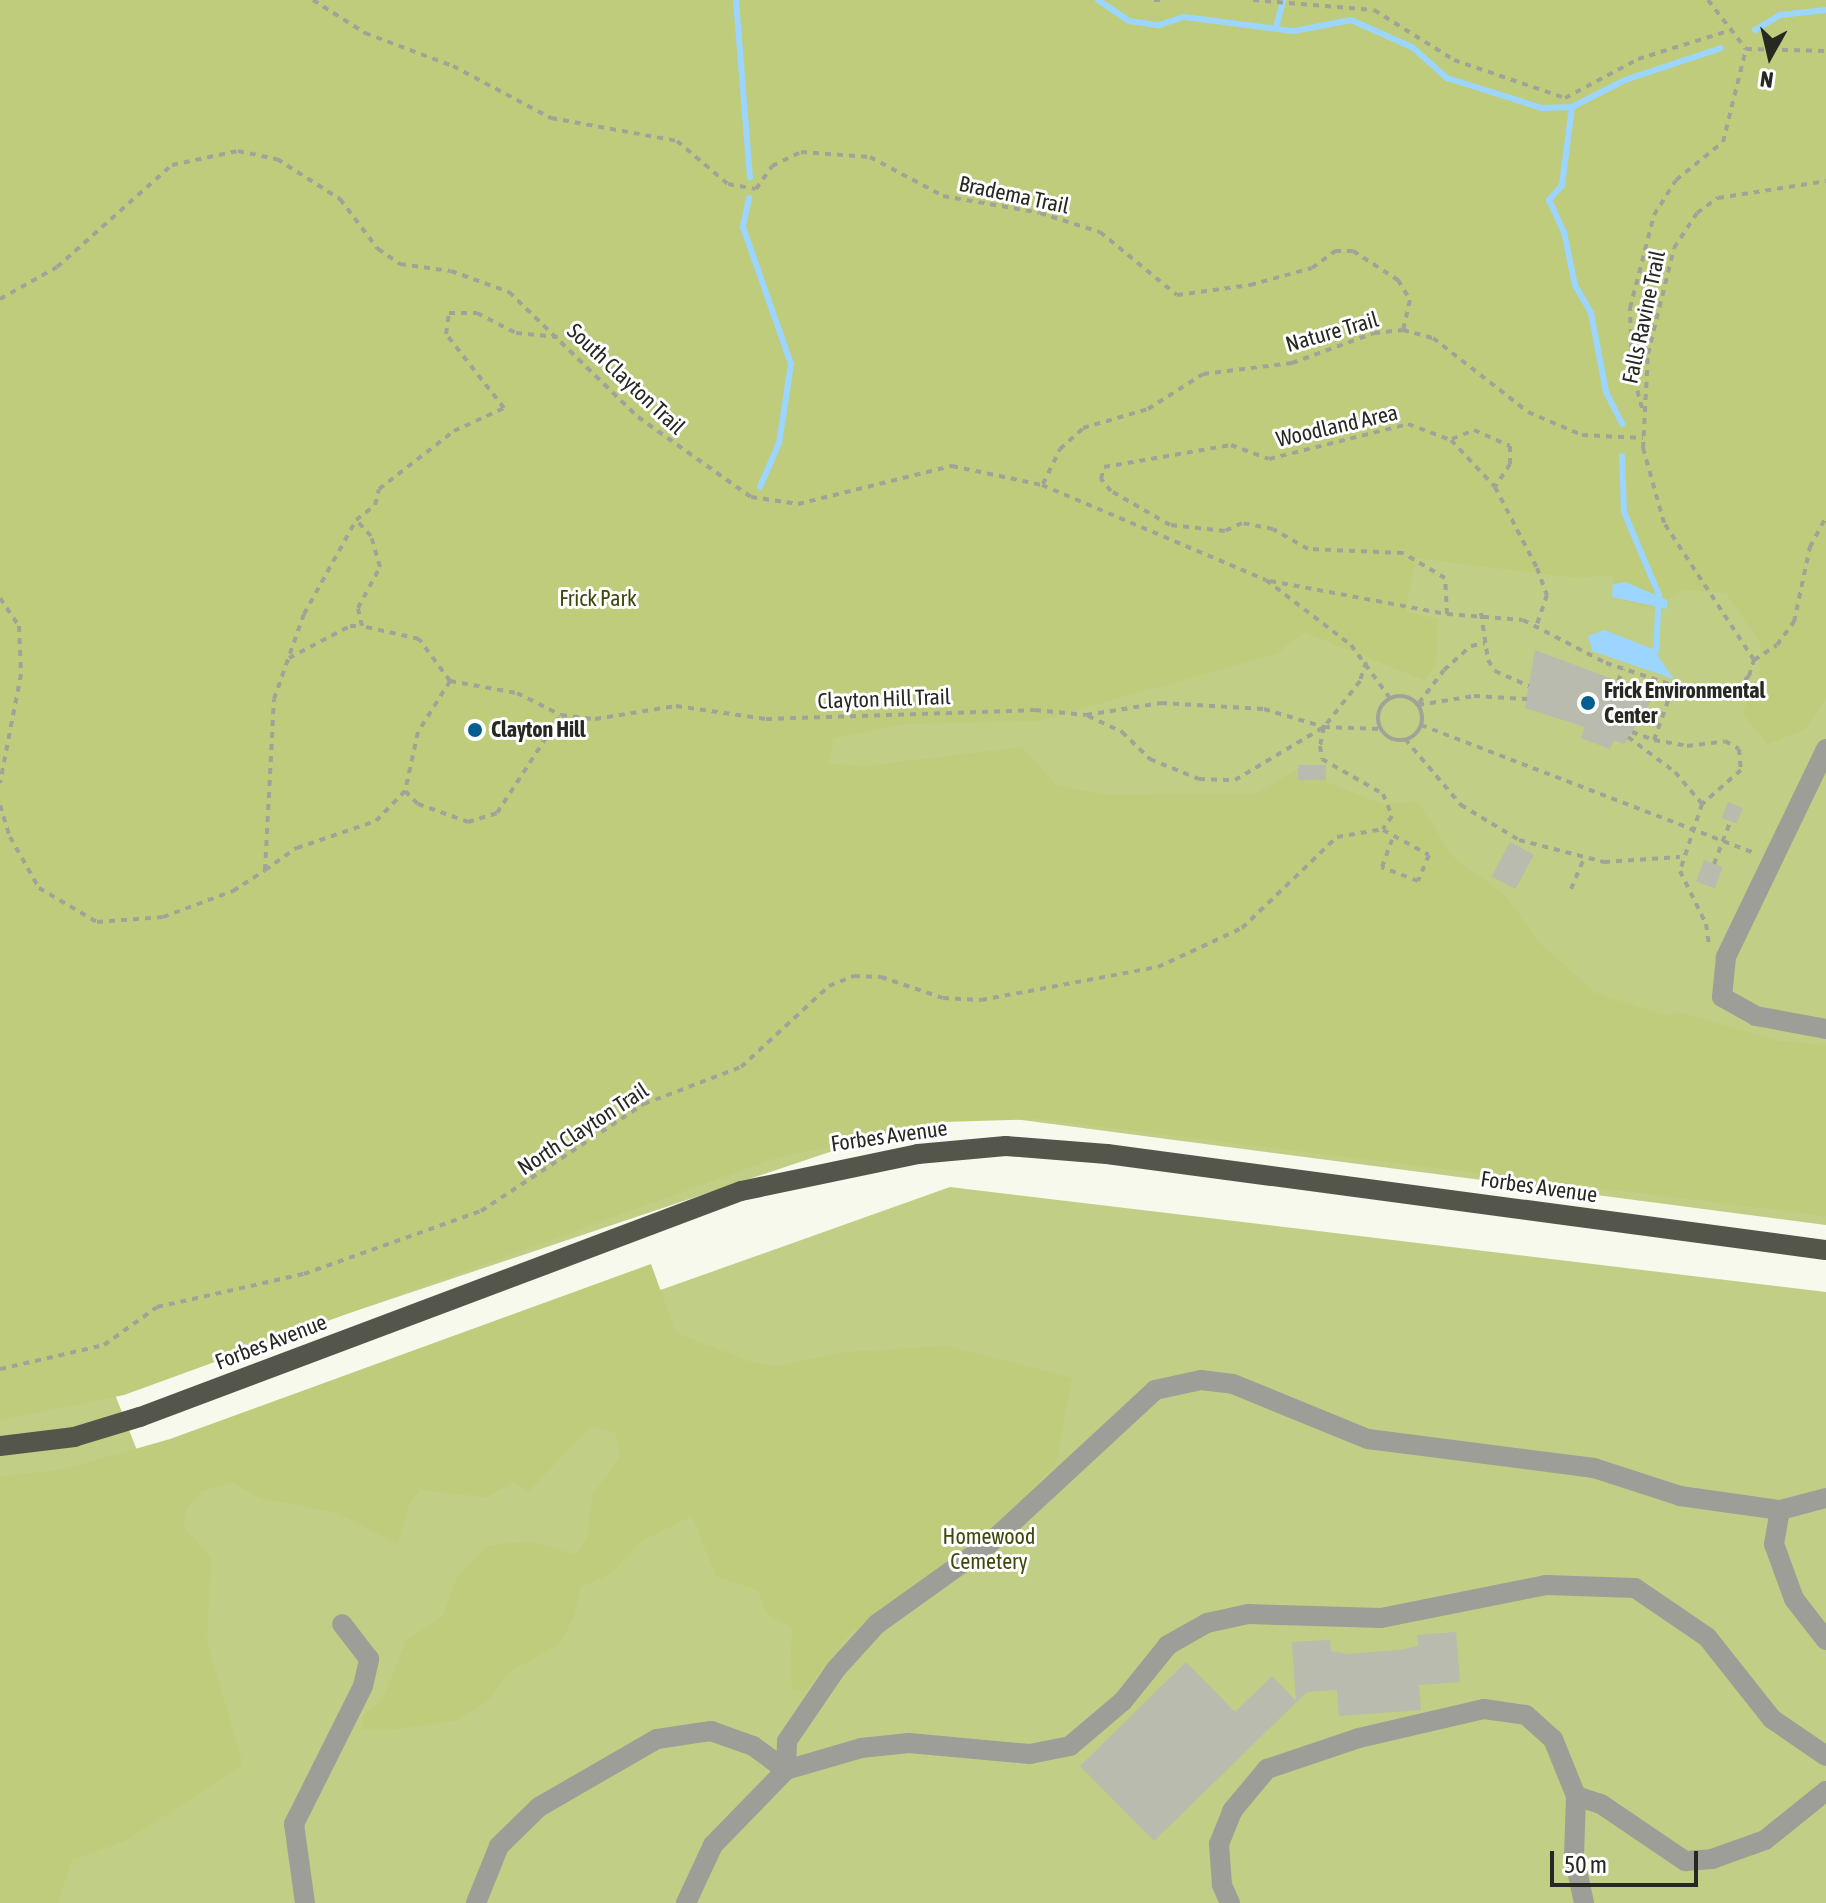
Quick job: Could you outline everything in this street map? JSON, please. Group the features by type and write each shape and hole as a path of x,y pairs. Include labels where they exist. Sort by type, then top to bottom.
{"main road":[{"name":"Forbes Avenue","path":"0,1446 74,1437 140,1417 741,1191 918,1154 1006,1146 1107,1154 1826,1250"}],"lane":[{"path":"1826,749 1726,957 1722,997 1756,1016 1826,1029"},
{"path":"786,1770 787,1741 836,1669 877,1624 990,1543 1155,1390 1201,1380 1233,1384 1368,1439 1594,1468 1680,1496 1780,1510 1826,1498"},
{"path":"1780,1510 1774,1544 1794,1599 1826,1640"},
{"path":"686,1903 713,1845 786,1770 861,1748 909,1743 1030,1754 1070,1746 1123,1701 1168,1645 1207,1623 1248,1614 1381,1618 1546,1585 1598,1583 1635,1588 1707,1637 1772,1719 1826,1756"},
{"path":"305,1903 294,1824 363,1686 369,1659 342,1624"},
{"path":"1230,1903 1219,1844 1232,1811 1267,1769 1304,1753 1484,1709 1526,1715 1553,1739 1576,1796 1574,1856 1584,1903"},
{"path":"476,1903 499,1846 539,1807 657,1739 711,1731 753,1746 786,1770"},
{"path":"1576,1796 1601,1804 1685,1861 1712,1859 1765,1840 1826,1791"}],"path":[{"name":"Bradema Trail","path":"313,0 365,33 453,66 551,118 677,141 728,184 756,189 772,166 801,152 870,157 943,196 1040,213 1100,232 1177,295 1250,285 1312,268 1335,251 1353,251 1398,280 1410,300 1403,330"},
{"path":"1154,0 1165,0"},
{"path":"1253,0 1374,10 1454,60 1565,98 1638,59 1728,31"},
{"path":"1708,0 1728,31 1746,49 1826,51"},
{"path":"1642,411 1632,371 1630,308 1654,215 1676,180 1723,142 1746,49"},
{"name":"South Clayton Trail","path":"0,299 57,267 172,165 238,151 277,159 311,178 400,264 485,281 509,292 657,433 751,497 798,504 952,466 1042,485 1266,580 1366,662 1390,698"},
{"name":"Falls Ravine Trail","path":"1754,660 1664,523 1643,438 1642,411 1669,262 1689,222 1718,198 1826,181"},
{"path":"265,870 269,744 287,659 328,565 356,520 375,505 379,489 454,431 504,408 503,399 446,334 449,313 477,313 516,333 559,337"},
{"name":"Nature Trail","path":"1042,485 1060,449 1083,428 1148,409 1203,374 1292,363 1374,333 1403,330 1433,338 1528,412 1582,435 1643,438"},
{"name":"Woodland Area","path":"1447,614 1445,578 1403,553 1308,549 1273,529 1242,523 1225,531 1170,525 1111,491 1101,479 1104,467 1231,445 1269,459 1408,424 1451,440 1495,487 1547,595 1536,627"},
{"path":"1451,440 1474,430 1510,446 1510,464 1495,487"},
{"path":"1266,580 1391,598 1447,614 1481,613 1536,627 1623,669 1670,686 1718,695 1749,676 1754,660 1777,645 1794,622 1810,547 1826,517"},
{"path":"356,520 371,536 380,567 358,608 362,626"},
{"path":"1166,536 1170,525"},
{"path":"0,598 19,626 21,674 0,783"},
{"path":"1481,613 1485,643 1495,671 1529,686"},
{"path":"0,805 39,888 97,922 163,917 233,891 297,848 376,821 405,791 418,732 450,681 419,639 362,626 350,626 287,659"},
{"path":"1421,725 1418,705 1444,670 1471,646 1485,643"},
{"path":"1086,715 1122,732 1150,759 1199,779 1235,780 1324,727 1360,681 1366,662"},
{"path":"1618,681 1623,669"},
{"name":"Clayton Hill Trail","path":"450,681 517,693 561,715 595,719 676,706 766,719 1035,710 1086,715 1161,703 1264,709 1324,727 1381,729"},
{"path":"1654,740 1670,686"},
{"path":"1527,699 1462,698 1418,705 1407,697 1390,698 1379,709 1381,729 1405,739 1444,788 1487,823 1544,850 1584,859 1680,857"},
{"path":"405,791 418,804 468,822 486,820 505,803 561,715"},
{"path":"1405,739 1421,725"},
{"path":"1421,725 1771,859"},
{"path":"1324,727 1322,759 1391,805 1383,829 1392,840 1429,855 1418,881 1382,867 1392,840"},
{"path":"1702,804 1675,772 1630,735 1687,746 1725,741 1739,749 1741,770 1702,804 1689,828 1680,857 1685,891 1708,932 1705,960"},
{"path":"1714,864 1730,822"},
{"name":"North Clayton Trail","path":"0,1369 104,1345 157,1307 304,1274 481,1211 644,1104 741,1067 829,986 854,976 881,977 943,998 981,1000 1158,967 1242,928 1337,837 1383,829"},
{"path":"1571,889 1584,859"}],"green space":[{"name":"Frick Park","path":"0,0 1826,0 1826,1225 952,1111 114,1392 146,1473 950,1187 1826,1292 1826,1903 0,1903"},
{"name":"Frick Park","path":"0,0 1826,0 1826,699 1806,729 1768,744 1742,713 1760,680 1761,644 1726,593 1683,590 1667,600 1663,612 1612,597 1614,575 1577,578 1416,558 1405,612 1438,619 1436,665 1424,680 1304,632 1276,654 1037,721 904,724 833,738 829,764 866,766 1022,747 1056,785 1106,795 1256,794 1296,770 1382,804 1418,802 1453,857 1506,896 1538,942 1596,993 1666,1016 1679,1012 1778,1041 1826,1045 1826,1216 1040,1119 942,1122 772,1159 124,1395 0,1420"},
{"path":"651,1264 676,1333 751,1362 778,1366 845,1352 946,1346 1072,1378 1056,1464 978,1546 850,1633 804,1692 793,1690 790,1674 792,1628 766,1613 758,1590 716,1576 692,1516 641,1541 610,1574 580,1587 574,1617 559,1644 509,1672 489,1700 458,1720 392,1730 362,1730 363,1716 383,1699 407,1639 442,1617 458,1576 488,1546 529,1541 577,1555 588,1535 592,1495 620,1458 615,1432 591,1427 528,1492 514,1482 486,1497 420,1490 409,1505 398,1544 337,1513 260,1498 233,1483 202,1491 187,1508 183,1527 211,1557 207,1642 243,1765 125,1841 72,1860 58,1903 0,1903 0,1477 65,1469 170,1439"}],"water":[{"path":"1626,582 1667,600 1667,609 1612,597 1613,584"},
{"path":"1604,630 1653,649 1674,679 1592,651 1588,636"}],"building":[{"name":"Frick Environmental Center","path":"1535,650 1655,695 1624,744 1614,740 1610,749 1581,738 1585,727 1525,708"},
{"path":"1298,765 1326,765 1326,780 1298,780"},
{"path":"1728,802 1743,808 1736,824 1722,818"},
{"path":"1510,842 1534,855 1516,889 1492,876"},
{"path":"1704,860 1723,867 1715,888 1696,882"},
{"path":"1456,1632 1460,1682 1419,1685 1421,1710 1339,1716 1337,1690 1307,1692 1154,1841 1080,1766 1186,1662 1235,1712 1272,1676 1296,1701 1292,1642 1330,1640 1331,1651 1349,1654 1399,1650 1418,1646 1417,1635"}],"waterway":[{"path":"736,0 750,177"},
{"path":"1098,0 1129,21 1159,25 1184,17 1294,31 1351,20 1412,47 1447,78 1542,108 1572,107 1625,80 1721,48"},
{"path":"1276,27 1283,0"},
{"path":"1755,30 1780,15 1826,10"},
{"path":"1572,107 1562,185 1549,200 1564,232 1575,285 1591,313 1606,392 1622,424"},
{"path":"749,198 743,227 791,364 779,443 760,487"},
{"path":"1622,456 1624,512 1659,595 1656,651"}],"place":[{"name":"Frick Environmental Center","path":"1588,703"},
{"name":"Clayton Hill","path":"475,730"}],"park label":[{"name":"Homewood Cemetery","path":"989,1548"}]}
